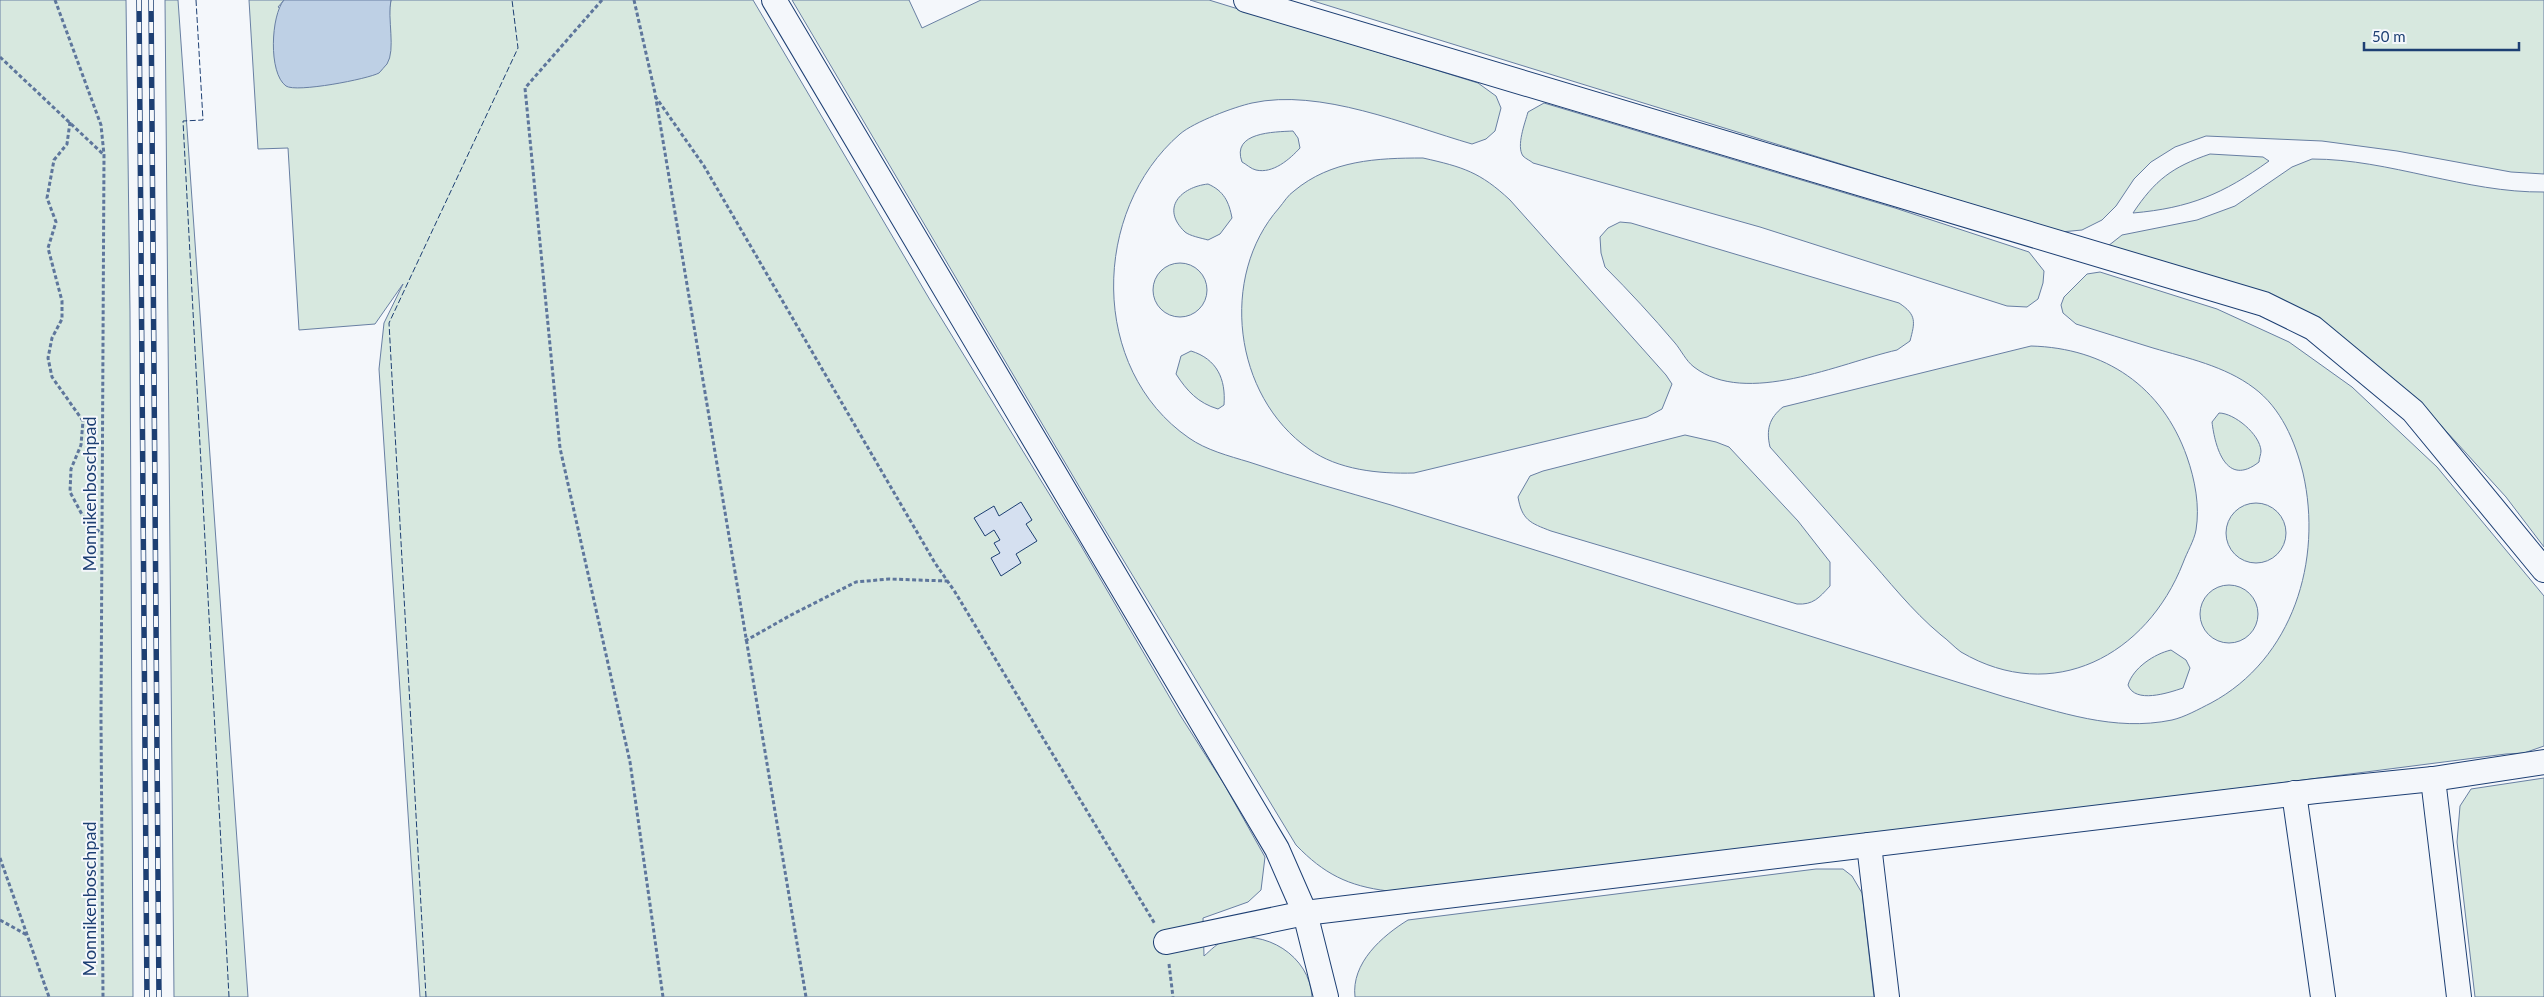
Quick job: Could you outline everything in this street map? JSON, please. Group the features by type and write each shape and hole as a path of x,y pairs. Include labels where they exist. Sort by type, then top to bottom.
{"street":[{"path":"774,0 1277,849 1305,913 1326,997"},
{"path":"1246,0 2264,304 2313,328 2413,411 2544,570"},
{"path":"1166,942 1305,913 2294,793 2433,779 2544,762"},
{"path":"2433,779 2460,997"},
{"path":"2294,793 2323,997"},
{"path":"1869,845 1887,997"}],"path":[{"name":"Monnikenboschpad","path":"55,0 101,125 104,155 102,533 103,997"},
{"path":"602,0 525,88 560,448 630,762 663,997"},
{"path":"634,0 655,96 806,997"},
{"path":"0,57 104,155"},
{"path":"655,96 704,166 935,563 1166,942 1173,997"},
{"path":"70,122 66,144 54,160 48,198 56,222 48,248 62,301 62,319 52,338 48,358 52,377 83,421 81,445 71,469 70,492 87,524 102,533"},
{"path":"745,641 791,614 856,582 889,579 947,581"},
{"path":"0,858 49,997"},
{"path":"0,920 27,935"}],"shaded area":[{"path":"0,0 126,0 130,312 133,997 0,997"},
{"path":"165,0 178,0 248,997 174,997"},
{"path":"249,0 284,0 278,7 379,72 385,63 390,46 391,0 753,0 930,300 1080,544 1180,715 1224,784 1265,857 1261,890 1248,902 1203,918 1204,956 1226,940 1241,937 1256,938 1270,942 1294,958 1303,969 1309,982 1312,997 420,997 379,369 384,323 403,284 375,324 299,330 288,148 258,149"},
{"path":"792,0 909,0 922,28 981,0 1209,0 1478,83 1496,96 1501,108 1495,131 1486,139 1472,144 1363,111 1306,100 1278,100 1244,105 1204,120 1180,134 1151,166 1130,204 1117,246 1114,289 1119,332 1133,372 1156,408 1189,438 1226,455 2005,697 2087,719 2129,724 2150,723 2177,719 2211,703 2239,684 2263,661 2281,634 2295,604 2304,572 2309,539 2308,506 2303,473 2296,449 2286,426 2272,405 2264,396 2243,380 2218,368 2076,324 2063,313 2061,305 2064,297 2087,274 2100,272 2217,309 2289,342 2352,387 2437,467 2544,596 2544,746 2524,753 2054,812 1388,891 1349,882 1327,871 1296,845 1093,510"},
{"path":"1310,0 2544,0 2544,174 2511,172 2397,151 2322,141 2206,136 2175,147 2151,162 2134,179 2116,206 2102,220 2082,230 2061,232"},
{"path":"1544,103 1895,208 2029,252 2044,271 2043,283 2038,299 2027,307 2007,306 1760,227 1533,163 1523,156 1521,152 1522,134 1528,112"},
{"path":"1293,131 1298,138 1300,148 1281,165 1262,171 1242,162 1240,152 1248,139 1266,133"},
{"path":"2210,154 2263,157 2269,161 2221,191 2205,198 2153,211 2133,213 2157,183 2166,176 2185,164"},
{"path":"1423,158 1449,164 1470,172 1489,183 1510,200 1666,375 1672,384 1662,409 1647,417 1414,473 1387,473 1359,469 1333,462 1309,449 1283,426 1264,399 1250,367 1243,334 1242,300 1248,267 1260,236 1290,195 1308,181 1323,173 1339,167 1372,160"},
{"path":"2312,159 2370,164 2486,187 2544,192 2544,547 2506,497 2426,409 2346,347 2108,246 2122,235 2197,220 2235,206 2292,167"},
{"path":"1208,184 1218,190 1225,198 1232,218 1220,234 1208,240 1185,232 1174,215 1174,207 1182,194 1190,189"},
{"path":"1620,222 1631,223 1899,303 1912,315 1913,329 1910,341 1897,350 1794,378 1766,383 1740,383 1715,378 1691,365 1675,343 1605,267 1601,253 1600,237 1608,228"},
{"path":"1180,263 1190,265 1199,271 1205,280 1207,290 1205,300 1199,309 1190,315 1180,317 1170,315 1161,309 1155,300 1153,290 1155,280 1161,271 1170,265"},
{"path":"2031,346 2058,348 2083,354 2106,363 2146,391 2162,410 2176,432 2187,457 2197,502 2197,521 2192,542 2167,595 2146,623 2121,646 2093,662 2062,672 2029,674 1995,667 1961,652 1920,616 1770,447 1768,435 1774,416 1783,407"},
{"path":"1191,351 1207,359 1218,371 1223,387 1224,405 1218,409 1194,396 1176,374 1181,356"},
{"path":"2219,413 2239,421 2256,438 2260,444 2261,451 2259,462 2248,469 2238,470 2230,467 2224,461 2219,452 2212,422"},
{"path":"1685,435 1729,447 1798,521 1830,562 1830,586 1819,597 1812,602 1797,604 1551,531 1532,523 1522,511 1518,497 1530,476 1543,471"},
{"path":"2256,503 2272,508 2277,512 2281,517 2286,533 2281,549 2277,554 2272,558 2256,563 2240,558 2235,554 2231,549 2226,533 2231,517 2235,512 2240,508"},
{"path":"2229,585 2240,587 2253,598 2258,614 2256,625 2245,638 2229,643 2218,641 2205,630 2200,614 2202,603 2213,590"},
{"path":"2171,650 2186,660 2190,668 2183,688 2152,696 2137,694 2132,691 2128,685 2134,673 2151,658"},
{"path":"2544,778 2544,997 2475,997 2457,842 2460,806 2471,789"},
{"path":"1816,869 1843,869 1852,876 1862,893 1874,997 1355,997 1355,985 1363,962 1379,942 1408,920"}],"water":[{"path":"284,0 391,0 391,51 387,64 379,73 347,82 303,88 286,86 280,79 276,69 273,44 276,18"}],"building":[{"path":"1021,502 1032,520 1026,524 1037,541 1016,554 1021,563 1001,576 991,558 1000,553 994,543 1000,540 994,530 985,536 974,518 994,506 999,516"}],"railway":[{"path":"139,0 147,997"},
{"path":"151,0 159,997"}],"fence":[{"path":"196,0 203,120 183,121 229,997"},
{"path":"426,997 389,323 518,48 512,0"}]}
